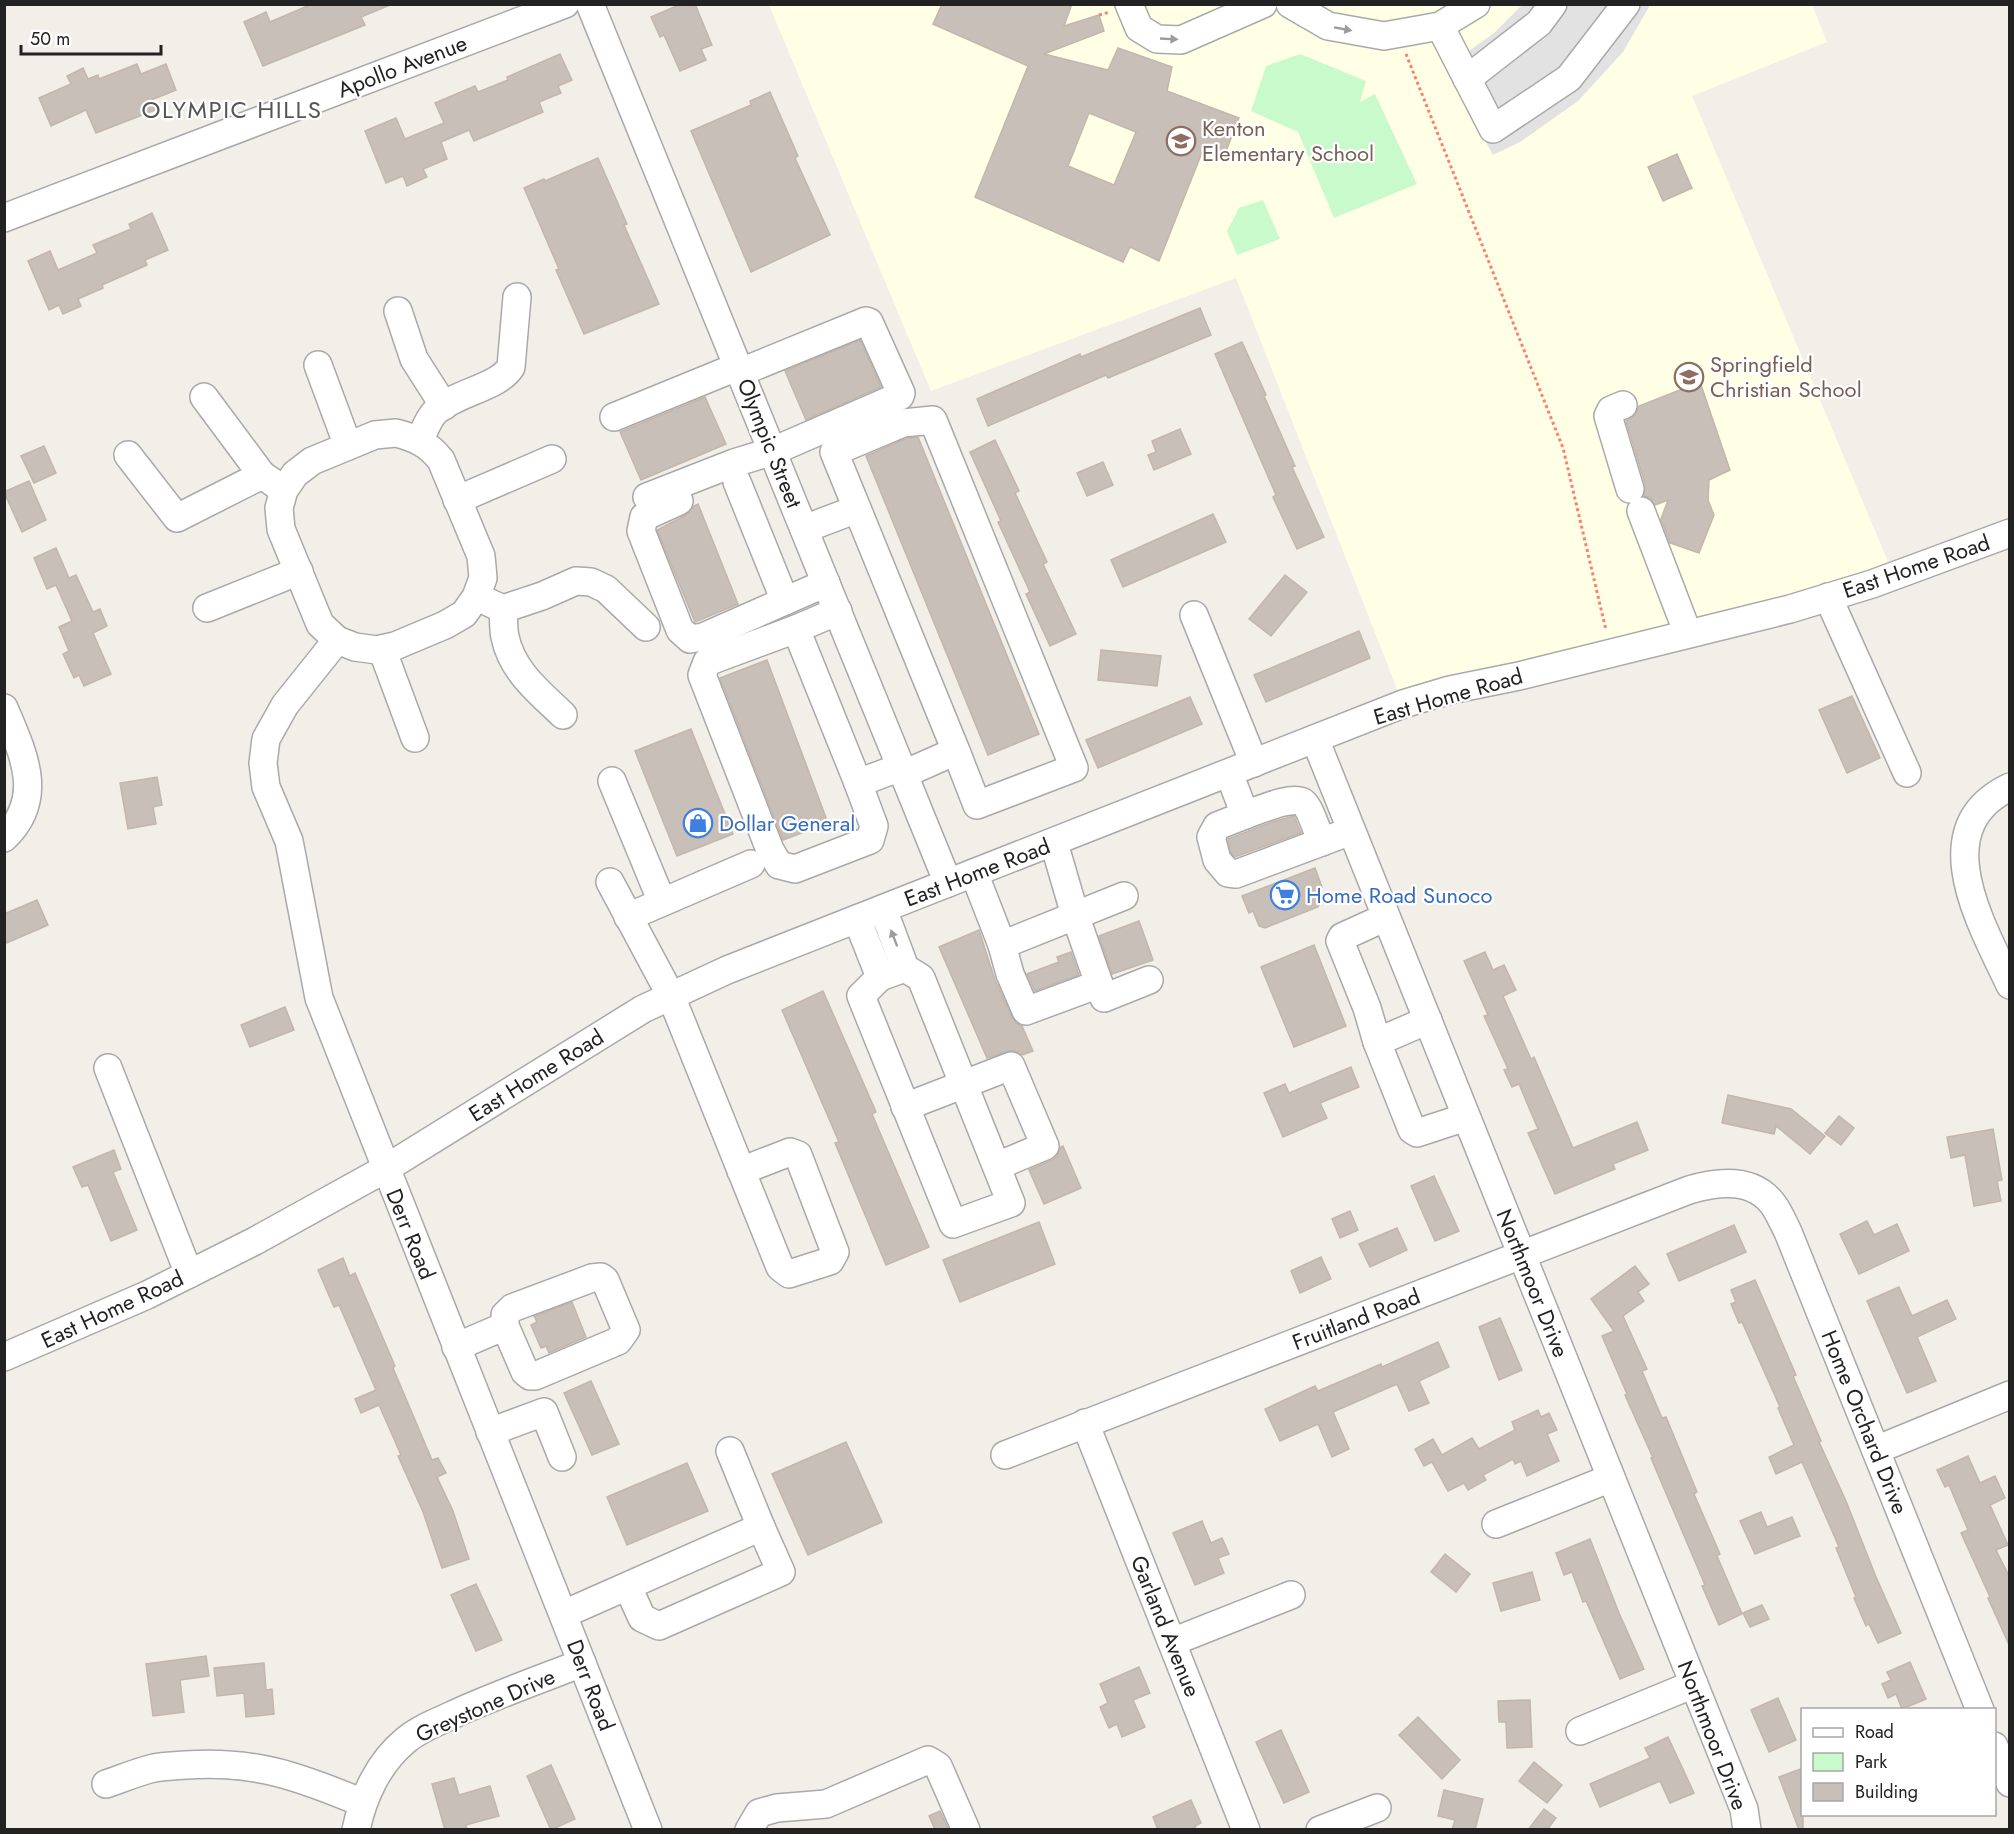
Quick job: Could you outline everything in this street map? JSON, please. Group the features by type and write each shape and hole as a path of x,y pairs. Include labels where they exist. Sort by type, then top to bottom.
{"street":[{"name":"Apollo Avenue","path":"4,218 565,4"},
{"name":"Olympic Street","path":"590,4 948,883"},
{"path":"1129,4 1139,28 1157,39 1181,40 1263,4"},
{"path":"1290,4 1328,26 1384,36 1440,26 1476,4"},
{"path":"1467,79 1539,23 1553,4"},
{"path":"1440,26 1493,129 1569,78 1626,4"},
{"path":"419,441 434,413 458,397 506,376 511,367 517,297"},
{"path":"398,311 414,359 444,406"},
{"path":"614,417 866,321 869,322 901,393 900,396 776,459 737,482 722,483 660,508 644,517 640,531 680,630 690,639 703,637 826,583"},
{"path":"318,365 348,446"},
{"path":"204,397 262,475 284,490"},
{"path":"1623,405 1611,410 1608,416 1635,500 1688,634"},
{"path":"933,420 1074,768 977,805 956,751 834,452 903,423 933,420"},
{"path":"396,433 419,441 430,447 441,460 481,556 483,578 476,597 464,614 445,625 382,649 355,647 337,640 320,624 281,529 279,508 284,490 295,474 312,461 375,435 396,433"},
{"path":"128,455 177,518 262,475"},
{"path":"457,500 552,459"},
{"path":"647,497 734,463 776,459"},
{"path":"737,482 785,601"},
{"path":"804,528 857,509"},
{"name":"East Home Road","path":"4,1357 189,1274 255,1241 385,1169 604,1032 643,1010 727,969 1054,843 1403,704 1450,690 1611,653 1828,597 1872,584 2010,533"},
{"path":"207,608 298,572"},
{"path":"476,597 503,609 542,596 576,581 591,582 606,589 646,627"},
{"path":"1828,597 1907,773"},
{"path":"503,609 505,636 510,653 526,680 563,715"},
{"path":"796,629 874,826 870,840 795,869 779,865 770,850 702,675 707,662 838,611"},
{"path":"1194,615 1254,763"},
{"name":"Derr Road","path":"337,640 285,705 266,739 263,763 266,787 289,841 319,998 648,1830"},
{"path":"382,649 415,738"},
{"path":"4,708 21,747 28,782 27,800 22,816 16,827 4,838"},
{"name":"Northmoor Drive","path":"1315,739 1744,1809 1747,1830"},
{"path":"858,783 956,751"},
{"path":"1229,773 1245,815"},
{"path":"612,781 662,902"},
{"path":"2010,787 1986,803 1974,817 1967,831 1964,847 1964,869 1971,896 2010,985"},
{"path":"1322,842 1305,803 1299,800 1289,801 1217,826 1211,837 1217,860 1228,873 1236,874 1352,831"},
{"path":"1054,843 1074,915 1104,998 1149,980"},
{"path":"628,917 751,864"},
{"path":"974,873 1002,945 1010,974 1026,1011 1099,984"},
{"path":"609,882 671,996 741,1171"},
{"path":"1002,945 1124,896"},
{"path":"883,909 905,968 921,978 1011,1203 953,1224 861,996 880,977 905,968"},
{"path":"1386,917 1342,937 1340,941 1412,1130 1417,1133 1466,1117"},
{"path":"857,919 880,977"},
{"path":"1377,1042 1428,1020"},
{"path":"905,1107 1011,1066 1044,1146 997,1166"},
{"path":"108,1068 189,1274"},
{"name":"Home Orchard Drive","path":"1707,1185 1725,1182 1752,1187 1765,1195 1774,1206 1788,1232 1979,1708"},
{"name":"Fruitland Road","path":"1005,1455 1707,1185"},
{"path":"601,1277 605,1280 626,1330 618,1341 540,1375 530,1376 525,1372 505,1326 505,1315 512,1308 592,1278 601,1277"},
{"path":"456,1347 505,1326"},
{"path":"1876,1450 2010,1395"},
{"path":"490,1432 544,1412 562,1457"},
{"name":"Garland Avenue","path":"1085,1423 1246,1830"},
{"path":"628,1587 642,1618 659,1626 781,1572 730,1451"},
{"path":"1496,1524 1611,1478"},
{"path":"564,1614 761,1527"},
{"path":"1172,1642 1291,1595"},
{"name":"Greystone Drive","path":"356,1830 363,1803 376,1775 388,1758 407,1739 426,1727 468,1708 582,1663"},
{"path":"1580,1731 1694,1684"},
{"path":"1996,1748 2010,1783"},
{"path":"749,1830 759,1813 777,1808 826,1804 928,1760 938,1766 966,1830"},
{"path":"106,1784 155,1768 238,1764 275,1770 310,1781 363,1803"},
{"path":"1320,1830 1377,1808"}],"path":[{"path":"1397,33 1563,448 1611,653"}],"shaded area":[{"path":"769,5 1812,5 1827,42 1692,96 1894,576 1403,704 1236,278 931,391"},
{"path":"1522,5 1650,5 1623,52 1578,101 1520,142 1493,155 1445,68 1494,33"}],"green space":[{"path":"1300,54 1366,81 1360,102 1375,94 1417,184 1334,218 1298,132 1251,111 1266,66"},
{"path":"1263,200 1280,239 1237,255 1227,231 1239,208"}],"building":[{"path":"312,4 390,5 361,17 365,25 263,66 244,22 266,12 270,22"},
{"path":"681,4 695,4 712,45 701,49 706,60 680,71 664,35 660,37 651,17"},
{"name":"Kenton Elementary School","path":"942,4 1072,4 1064,26 1099,15 1104,31 1044,54 1108,70 1118,48 1172,67 1167,91 1239,118 1223,159 1203,150 1159,261 1130,247 1123,262 975,197 1028,66 933,24","holes":["1089,113 1136,132 1114,185 1068,166"]},
{"path":"560,54 572,80 558,86 561,93 539,102 543,112 474,141 469,130 441,142 447,159 423,169 427,177 407,186 403,176 386,183 365,131 396,118 405,139 444,123 435,103 475,86 478,92"},
{"path":"137,64 141,74 166,64 176,90 151,100 155,110 96,133 86,110 51,126 39,98 71,84 67,76 83,68 88,79 98,75 99,79"},
{"path":"770,92 798,156 795,158 830,235 751,272 691,131 751,105 750,101"},
{"path":"1677,154 1692,188 1663,201 1648,167"},
{"path":"598,158 627,224 624,225 659,304 584,334 524,188"},
{"path":"152,213 168,250 145,260 147,265 102,285 103,288 78,299 81,306 63,314 59,305 49,310 28,261 50,251 58,270 97,253 93,245 131,229 129,224"},
{"path":"1200,308 1211,335 1108,378 1106,375 988,426 977,399 1080,354 1081,357"},
{"path":"860,340 881,387 806,420 785,371"},
{"path":"1242,342 1295,466 1292,467 1324,537 1297,549 1273,497 1276,495 1215,354"},
{"path":"1700,382 1730,470 1709,480 1708,500 1714,515 1699,553 1670,543 1661,519 1668,500 1655,505 1650,498 1644,496 1645,484 1626,421 1635,415 1639,406"},
{"path":"705,397 726,444 641,480 620,432"},
{"path":"1180,429 1191,454 1154,470 1148,455 1156,452 1152,441"},
{"path":"918,437 1039,734 988,755 866,456 907,438"},
{"path":"995,440 1019,491 1015,493 1047,562 1043,564 1076,634 1050,646 1026,594 1030,592 998,522 1001,521 970,452"},
{"path":"44,446 56,473 34,483 21,456"},
{"path":"1103,462 1113,485 1087,496 1077,473"},
{"path":"29,481 46,520 22,532 4,492"},
{"path":"698,504 738,604 695,622 657,530 686,515"},
{"path":"1213,514 1226,542 1123,587 1111,560"},
{"path":"56,548 69,578 76,575 93,612 100,609 107,626 93,633 111,674 84,686 79,675 74,678 63,654 69,651 59,627 72,621 56,585 47,589 34,558"},
{"path":"1285,575 1307,592 1271,636 1249,619"},
{"path":"1359,631 1370,658 1266,702 1254,675"},
{"path":"1101,650 1161,656 1157,686 1098,680"},
{"path":"767,660 828,823 783,840 720,678"},
{"path":"1852,696 1880,758 1847,773 1819,710"},
{"path":"1190,697 1202,724 1098,768 1086,740"},
{"path":"691,729 733,834 677,856 635,751"},
{"path":"157,777 162,805 153,807 156,824 128,829 120,783"},
{"path":"1294,816 1301,833 1235,857 1231,853 1228,839"},
{"path":"1315,868 1322,887 1316,889 1321,902 1318,907 1265,928 1259,926 1253,911 1249,913 1242,896"},
{"path":"37,900 48,925 4,944 4,914"},
{"path":"1139,921 1153,960 1112,974 1099,936"},
{"path":"979,930 995,980 1012,1017 1022,1026 1033,1051 1022,1055 1013,1050 987,1058 939,947"},
{"path":"1314,945 1346,1026 1294,1047 1261,967"},
{"path":"1071,952 1079,975 1035,991 1027,974 1059,962 1057,957"},
{"path":"1485,952 1493,970 1504,965 1516,990 1503,996 1531,1059 1534,1057 1573,1148 1637,1122 1648,1150 1613,1164 1615,1169 1555,1194 1528,1133 1538,1129 1519,1084 1512,1087 1504,1070 1508,1069 1484,1016 1488,1015 1464,961"},
{"path":"823,991 876,1112 872,1114 929,1247 886,1265 835,1143 839,1142 782,1010"},
{"path":"285,1007 294,1030 250,1047 241,1025"},
{"path":"1351,1067 1359,1087 1320,1103 1327,1118 1283,1137 1264,1093 1285,1084 1289,1093"},
{"path":"1728,1095 1791,1109 1825,1136 1810,1154 1776,1126 1774,1134 1722,1123"},
{"path":"1839,1116 1854,1128 1841,1145 1825,1133"},
{"path":"1993,1129 2002,1180 1997,1181 2001,1201 1974,1206 1965,1155 1951,1158 1947,1137"},
{"path":"1063,1146 1081,1188 1044,1204 1029,1170 1052,1160"},
{"path":"114,1150 121,1169 113,1172 137,1230 111,1241 88,1185 82,1187 73,1167"},
{"path":"1434,1176 1459,1231 1435,1241 1411,1186"},
{"path":"1350,1211 1358,1230 1340,1238 1332,1219"},
{"path":"1867,1221 1874,1235 1897,1224 1909,1251 1859,1274 1840,1234"},
{"path":"1039,1222 1055,1264 960,1302 943,1260"},
{"path":"1734,1225 1746,1252 1679,1281 1667,1254"},
{"path":"1397,1228 1407,1250 1370,1267 1359,1244"},
{"path":"1321,1257 1331,1279 1300,1293 1291,1271"},
{"path":"343,1258 350,1276 355,1273 432,1460 438,1458 446,1473 437,1477 453,1511 469,1559 442,1568 423,1512 398,1456 401,1455 379,1405 361,1413 355,1399 376,1390 339,1305 334,1307 318,1270"},
{"path":"1635,1266 1649,1284 1638,1292 1644,1301 1623,1316 1647,1369 1642,1371 1662,1418 1666,1417 1697,1492 1694,1494 1720,1554 1717,1556 1742,1614 1719,1625 1702,1586 1705,1585 1602,1336 1614,1331 1591,1299"},
{"path":"1755,1280 1796,1375 1793,1376 1821,1441 1819,1442 1901,1633 1878,1643 1869,1624 1866,1626 1854,1598 1856,1597 1836,1548 1839,1547 1802,1462 1776,1474 1769,1457 1794,1445 1778,1408 1780,1407 1742,1322 1739,1323 1731,1304 1736,1302 1731,1290"},
{"path":"1899,1287 1912,1316 1947,1300 1956,1319 1917,1337 1936,1381 1907,1393 1867,1301"},
{"path":"572,1302 586,1337 549,1353 546,1346 541,1348 531,1325 537,1322 534,1316"},
{"path":"1500,1318 1522,1370 1499,1380 1479,1327"},
{"path":"1438,1342 1449,1367 1419,1381 1429,1403 1409,1411 1397,1384 1333,1412 1349,1449 1332,1457 1318,1424 1280,1441 1265,1409 1315,1386 1318,1391 1381,1364 1382,1367"},
{"path":"591,1381 619,1444 592,1455 564,1393"},
{"path":"1538,1410 1541,1417 1549,1413 1557,1430 1547,1434 1559,1461 1527,1476 1521,1461 1515,1464 1513,1459 1483,1475 1486,1480 1468,1490 1464,1483 1448,1491 1432,1462 1424,1466 1415,1449 1433,1439 1442,1455 1472,1438 1479,1449 1515,1430 1512,1422"},
{"path":"846,1442 882,1522 808,1555 772,1474"},
{"path":"1968,1456 1980,1483 1995,1476 2005,1498 1990,1505 2008,1545 1996,1550 2010,1578 2010,1647 1961,1533 1968,1530 1949,1485 1945,1487 1937,1470"},
{"path":"687,1463 708,1511 627,1545 607,1497"},
{"path":"1761,1512 1767,1527 1792,1517 1800,1536 1755,1554 1740,1521"},
{"path":"1202,1521 1211,1543 1222,1538 1229,1554 1218,1558 1224,1573 1195,1585 1173,1533"},
{"path":"1590,1539 1644,1669 1620,1679 1586,1601 1583,1602 1572,1572 1564,1575 1556,1553"},
{"path":"1445,1554 1470,1574 1456,1592 1431,1572"},
{"path":"1532,1572 1540,1600 1501,1611 1493,1583"},
{"path":"476,1584 502,1640 476,1651 451,1595"},
{"path":"1762,1605 1769,1619 1750,1627 1743,1613"},
{"path":"206,1656 209,1676 180,1680 184,1712 153,1716 146,1664"},
{"path":"1910,1662 1926,1699 1902,1708 1896,1694 1888,1698 1882,1684 1891,1680 1887,1672"},
{"path":"264,1663 266,1690 272,1689 274,1714 246,1717 244,1693 217,1696 214,1668"},
{"path":"1139,1667 1150,1693 1133,1700 1145,1727 1122,1737 1117,1724 1109,1728 1100,1707 1108,1703 1100,1684"},
{"path":"1778,1698 1796,1740 1769,1752 1751,1710"},
{"path":"1530,1700 1532,1747 1507,1748 1506,1722 1499,1722 1498,1701"},
{"path":"1418,1717 1460,1760 1442,1779 1399,1735"},
{"path":"1281,1730 1309,1792 1284,1803 1256,1742"},
{"path":"1668,1737 1694,1793 1670,1803 1660,1781 1600,1807 1590,1784 1650,1758 1645,1748"},
{"path":"1534,1762 1562,1785 1547,1803 1519,1781"},
{"path":"551,1765 575,1819 551,1830 527,1776"},
{"path":"1801,1769 1803,1830 1799,1830 1779,1777"},
{"path":"454,1778 459,1795 490,1786 499,1816 466,1825 467,1830 445,1830 432,1784"},
{"path":"1444,1790 1483,1799 1475,1830 1452,1830 1455,1820 1438,1816"},
{"path":"1191,1800 1201,1823 1195,1826 1196,1830 1158,1830 1153,1817"},
{"path":"1544,1809 1556,1818 1547,1830 1528,1830"},
{"path":"940,1811 949,1830 935,1830 929,1816"}],"place":[{"name":"Kenton Elementary School","path":"1181,141"},
{"name":"Springfield Christian School","path":"1689,377"},
{"name":"Dollar General","path":"698,823"},
{"name":"Home Road Sunoco","path":"1285,895"}],"district":[{"name":"OLYMPIC HILLS","path":"232,110"}]}
